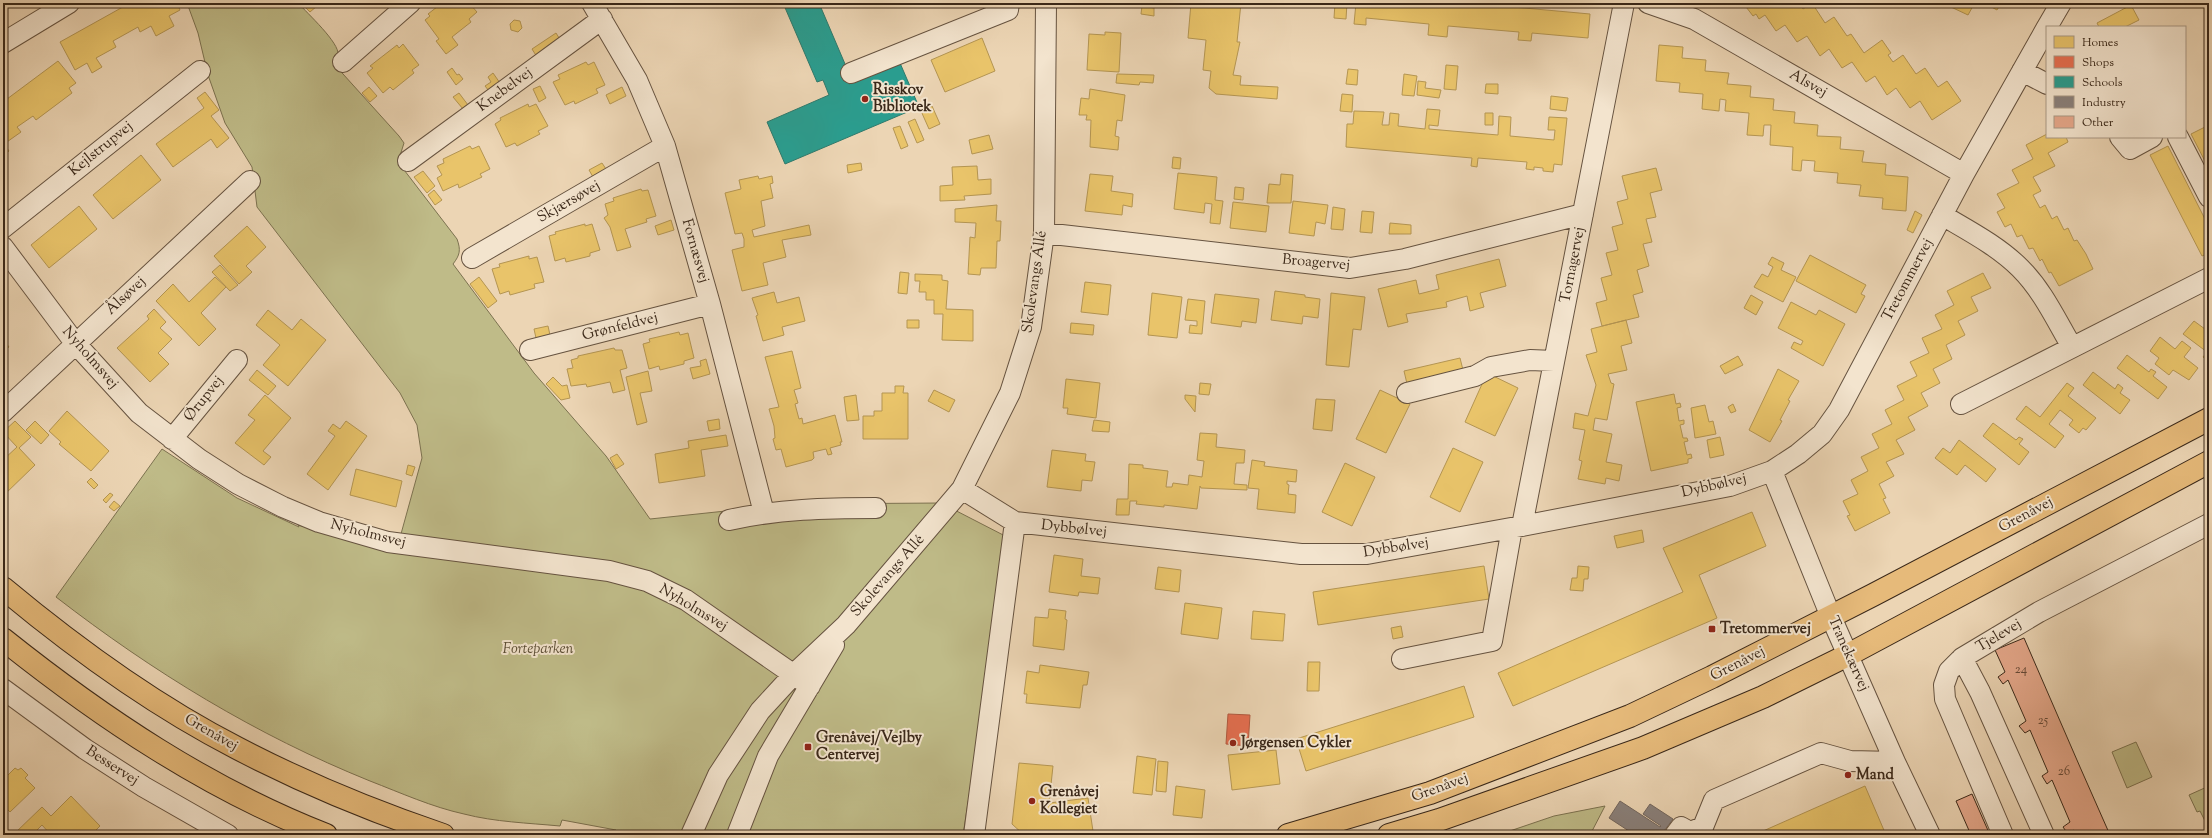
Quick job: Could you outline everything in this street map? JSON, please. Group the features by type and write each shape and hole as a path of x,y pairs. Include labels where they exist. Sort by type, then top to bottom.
{"main road":[{"name":"Grenåvej","path":"1288,835 1430,792 1630,716 1712,677 1831,617 2209,419"},
{"name":"Grenåvej","path":"1389,835 1446,818 1643,748 1763,697 1848,655 2209,462"},
{"name":"Grenåvej","path":"3,588 78,647 128,682 182,717 236,748 346,800 443,835"},
{"path":"3,639 52,678 160,751 287,820 326,835"}],"street":[{"path":"3,43 69,3"},
{"path":"343,62 410,3"},
{"path":"851,73 1008,10 1009,3"},
{"name":"Skolevangs Allé","path":"691,835 718,775 760,711 794,674 846,625 962,490 1010,392 1031,327 1044,233 1046,3"},
{"name":"Tornagervej","path":"1402,659 1492,641 1554,361 1624,3"},
{"name":"Alsvej","path":"1648,3 1694,19 1964,174"},
{"name":"Tretommervej","path":"2048,26 2061,3"},
{"name":"Fornæsvej","path":"597,11 637,80 666,146 710,304 764,513"},
{"name":"Knebelvej","path":"408,161 597,11"},
{"name":"Tretommervej","path":"1772,471 1798,454 1822,434 1839,410 1964,174 2046,29"},
{"name":"Kejlstrupvej","path":"3,228 200,71"},
{"path":"2022,71 2046,83"},
{"path":"2121,138 2130,149 2150,138"},
{"path":"2179,138 2209,197"},
{"name":"Skjærsøvej","path":"472,258 666,146"},
{"name":"Ålsøvej","path":"3,412 75,343 250,181"},
{"name":"Broagervej","path":"1044,233 1350,268 1405,259 1582,214"},
{"path":"1942,215 1995,247 2020,268 2042,295 2072,347"},
{"name":"Nyholmsvej","path":"3,247 75,343 139,413 172,439 238,484 283,507 340,528 388,542 609,571 647,581 686,600 810,686"},
{"path":"1960,404 2209,278"},
{"name":"Grønfeldvej","path":"530,350 710,304"},
{"name":"Ørupvej","path":"172,439 237,360"},
{"path":"1407,393 1475,376 1491,366 1530,360 1554,361"},
{"name":"Dybbølvej","path":"962,490 1014,522 1301,554 1367,554 1730,486 1772,471"},
{"name":"Tranekærvej","path":"1772,471 1831,617 1895,762 1930,835"},
{"path":"729,520 764,513 821,508 876,508"},
{"path":"974,835 1014,522"},
{"name":"Tjelevej","path":"2003,835 1945,699 1944,685 1949,671 1962,658 2039,612 2209,524"},
{"name":"Skolevangs Allé","path":"737,835 768,756 846,625"},
{"path":"1962,658 2044,835"},
{"name":"Besservej","path":"3,689 85,749 144,787 228,835"},
{"path":"1675,835 1681,827 1690,832 1703,827 1714,800 1821,753 1850,761 1895,762"}],"green space":[{"name":"Forteparken","path":"187,3 298,3 322,28 334,43 337,50 338,56 334,64 404,143 398,162 457,239 459,252 453,264 534,373 606,456 650,519 792,504 941,503 1009,538 963,835 617,835 616,830 562,820 560,826 500,821 452,811 428,804 328,763 246,722 207,700 130,651 56,597 162,449 237,498 299,527 298,525 396,552 422,458 417,425 400,393 257,207 252,167 225,123 208,75 198,33"},
{"path":"2136,742 2152,777 2127,788 2112,752"},
{"path":"2209,786 2209,829 2200,811 2197,812 2189,795"},
{"path":"1605,806 1590,835 1498,835 1554,816"}],"building: Homes":[{"path":"130,3 177,3 180,10 169,16 174,26 156,36 151,26 140,32 138,27 113,41 116,47 96,58 102,67 92,73 87,63 75,70 60,42"},
{"path":"315,3 317,6 310,12 302,4"},
{"path":"442,3 469,3 477,12 469,19 471,22 452,37 458,45 446,54 436,41 439,39 425,20 430,16 428,14"},
{"path":"1104,3 1141,3 1141,6"},
{"path":"1191,3 1241,3 1237,42 1240,42 1233,75 1241,76 1240,85 1278,87 1277,99 1216,94 1209,88 1211,71 1203,70 1206,40 1188,38"},
{"path":"1335,3 1347,3 1346,19 1334,18"},
{"path":"1356,3 1469,3 1590,14 1588,38 1532,33 1531,41 1518,40 1519,32 1448,26 1447,37 1428,35 1429,24 1366,18 1366,25 1354,24"},
{"path":"1743,3 1799,3 1803,9 1812,3 1825,23 1834,17 1847,36 1851,34 1864,53 1882,40 1891,53 1888,55 1893,62 1903,55 1916,74 1925,68 1938,87 1947,81 1961,101 1932,120 1920,101 1910,108 1896,88 1887,95 1875,76 1866,82 1852,62 1842,68 1829,49 1820,56 1807,36 1797,42 1785,25 1776,31 1765,15 1759,19 1756,14 1753,16"},
{"path":"1953,3 1968,3 1973,6 1968,15 1951,7"},
{"path":"1984,3 2001,3 1997,10"},
{"path":"2131,5 2139,20 2127,26 2098,26 2097,23"},
{"path":"1142,6 1154,8 1154,16 1141,14"},
{"path":"514,20 520,21 522,28 518,32 511,30 510,24"},
{"path":"1105,32 1121,33 1119,72 1087,70 1089,34 1105,35"},
{"path":"556,33 561,41 537,57 532,49"},
{"path":"982,38 995,71 945,92 931,60"},
{"path":"403,44 419,65 412,70 414,73 393,90 390,87 383,93 367,73 373,68 370,66 397,45 399,48"},
{"path":"1659,45 1683,47 1682,58 1706,60 1705,71 1729,73 1727,84 1751,86 1750,97 1774,99 1773,110 1795,112 1794,123 1818,125 1817,136 1841,137 1840,149 1864,151 1862,162 1886,164 1885,175 1908,177 1906,211 1882,209 1883,198 1859,196 1861,185 1837,183 1838,173 1814,171 1815,161 1802,160 1801,171 1792,170 1793,147 1770,145 1771,125 1764,125 1763,136 1747,135 1749,113 1725,111 1726,100 1720,99 1719,111 1702,109 1703,94 1679,92 1680,83 1656,81"},
{"path":"58,61 76,83 69,88 72,93 36,120 33,116 17,127 21,132 4,144 9,151 3,156 3,102"},
{"path":"586,62 588,65 594,62 605,85 596,89 598,93 575,104 574,101 565,105 553,82 560,79 558,75"},
{"path":"1446,65 1458,66 1456,90 1444,89"},
{"path":"452,68 457,75 459,74 463,79 456,85 447,72"},
{"path":"1348,69 1358,70 1357,85 1346,84"},
{"path":"493,73 500,83 489,91 485,86 491,82 488,77"},
{"path":"1117,74 1154,75 1153,83 1140,82 1139,85 1116,83"},
{"path":"1404,74 1417,76 1414,96 1402,95"},
{"path":"1418,81 1426,82 1425,88 1441,90 1439,98 1417,95"},
{"path":"1486,84 1498,84 1498,94 1485,93"},
{"path":"540,86 546,98 539,102 533,89"},
{"path":"369,87 377,96 370,102 362,93"},
{"path":"622,87 626,96 610,104 606,95"},
{"path":"1090,89 1125,95 1122,121 1117,120 1115,136 1119,137 1118,150 1090,147 1091,120 1086,120 1087,115 1079,115 1081,98 1089,99"},
{"path":"205,92 219,110 211,116 229,138 217,148 211,139 173,167 156,144 204,108 197,98"},
{"path":"459,93 468,105 463,109 453,97"},
{"path":"1342,94 1353,95 1352,112 1340,111"},
{"path":"1551,96 1568,98 1566,111 1550,109"},
{"path":"528,104 529,107 536,104 548,126 538,131 540,134 517,146 515,143 506,147 495,124 501,120 500,118"},
{"path":"932,106 940,124 929,129 921,111"},
{"path":"1427,109 1440,110 1438,126 1429,125 1429,129 1498,135 1499,116 1511,117 1510,136 1554,140 1555,130 1548,130 1549,117 1567,118 1562,165 1554,164 1553,172 1543,171 1543,168 1534,167 1534,170 1526,169 1527,162 1478,158 1477,167 1471,166 1472,158 1346,147 1347,124 1353,124 1354,111 1384,112 1382,125 1389,125 1390,113 1399,114 1398,126 1425,129"},
{"path":"1485,113 1493,113 1493,125 1485,125"},
{"path":"915,119 924,140 917,143 908,122"},
{"path":"2209,125 2209,169 2191,134"},
{"path":"900,126 908,146 901,149 893,128"},
{"path":"989,135 993,149 972,154 969,140"},
{"path":"2046,135 2046,138 2066,138 2068,142 2048,153 2055,166 2033,177 2041,191 2033,195 2040,208 2045,205 2052,219 2057,216 2064,230 2068,228 2074,241 2077,240 2086,254 2093,269 2059,286 2051,272 2049,273 2042,259 2040,261 2033,248 2029,249 2022,235 2017,237 2011,224 2005,227 1997,212 2005,208 1997,194 2019,183 2012,170 2033,159 2026,145"},
{"path":"470,146 472,149 479,146 490,169 480,174 482,177 459,188 458,184 443,191 437,178 442,175 437,166 444,163 443,159"},
{"path":"2168,146 2209,227 2209,253 2202,256 2150,155"},
{"path":"141,155 161,180 113,219 93,195"},
{"path":"1173,157 1181,158 1180,169 1172,168"},
{"path":"602,163 606,169 593,177 589,170"},
{"path":"861,163 862,170 848,173 847,165"},
{"path":"977,166 978,180 991,179 991,194 964,196 965,200 940,201 940,186 953,185 952,167"},
{"path":"1656,168 1662,190 1650,193 1656,217 1646,219 1652,242 1643,244 1649,266 1637,270 1643,292 1633,295 1639,317 1602,326 1596,303 1607,300 1601,278 1612,275 1606,253 1618,250 1612,227 1623,224 1617,202 1628,199 1622,176"},
{"path":"423,171 435,186 427,193 414,177"},
{"path":"1178,173 1217,177 1215,200 1223,201 1220,224 1210,223 1212,204 1205,203 1204,213 1174,209"},
{"path":"1090,174 1113,176 1111,191 1133,194 1132,207 1123,205 1122,215 1085,211"},
{"path":"1281,174 1293,175 1291,203 1267,203 1269,184 1280,185"},
{"path":"758,176 759,179 772,176 773,183 770,184 773,198 761,201 765,226 752,230 754,237 809,225 811,235 782,240 786,257 763,263 768,285 742,291 732,250 744,247 744,239 742,233 735,234 725,193 741,189 739,180"},
{"path":"1235,187 1244,188 1243,200 1234,199"},
{"path":"641,189 642,191 648,190 656,216 646,219 647,222 625,229 631,247 617,251 610,227 604,218 608,215 605,204 614,201 613,198"},
{"path":"434,190 442,200 435,205 428,195"},
{"path":"1293,201 1328,205 1325,224 1316,222 1314,236 1289,233"},
{"path":"1233,202 1269,206 1266,232 1230,228"},
{"path":"997,205 996,221 1001,221 1000,241 997,241 996,268 981,268 980,275 968,274 970,237 975,238 976,223 955,222 955,209"},
{"path":"79,206 97,229 49,268 31,245"},
{"path":"1333,207 1345,209 1343,230 1331,229"},
{"path":"1362,211 1374,212 1372,233 1360,232"},
{"path":"1915,211 1922,215 1913,233 1907,230"},
{"path":"671,220 674,230 658,235 655,226"},
{"path":"1390,223 1411,225 1411,234 1389,234"},
{"path":"585,224 585,226 592,224 600,250 590,253 590,256 566,262 565,258 555,261 549,236 556,234 555,232"},
{"path":"247,226 266,247 246,266 252,272 239,284 214,256"},
{"path":"1810,255 1866,285 1861,294 1865,296 1856,313 1796,281"},
{"path":"529,256 529,259 537,257 544,282 534,284 535,288 510,295 509,291 500,294 492,269 500,267 499,264"},
{"path":"1772,257 1784,263 1781,270 1796,277 1783,302 1754,287 1762,274 1768,277 1773,267 1768,264"},
{"path":"1499,259 1506,286 1480,293 1484,307 1470,311 1467,296 1446,302 1447,307 1406,314 1408,322 1388,327 1378,289 1416,280 1419,294 1439,289 1436,275"},
{"path":"220,265 238,285 230,291 212,272"},
{"path":"900,272 909,273 907,294 898,293"},
{"path":"1983,273 1991,288 1971,297 1978,311 1958,321 1965,335 1946,345 1952,359 1933,369 1940,383 1921,393 1928,406 1908,417 1915,430 1896,440 1904,454 1886,462 1894,476 1879,484 1886,498 1883,499 1890,513 1855,531 1847,516 1850,515 1843,501 1858,494 1851,480 1868,471 1861,457 1879,448 1872,434 1892,424 1885,410 1904,400 1897,386 1917,376 1910,362 1929,353 1922,338 1942,329 1935,315 1954,305 1947,291"},
{"path":"915,274 942,275 942,280 948,281 946,309 973,310 973,341 942,340 943,314 934,314 934,300 926,300 926,292 919,292 920,281 915,281"},
{"path":"215,277 226,287 201,313 216,329 199,346 156,301 173,284 189,302"},
{"path":"479,277 497,301 488,308 470,284"},
{"path":"1085,282 1111,285 1108,315 1081,312"},
{"path":"1275,291 1305,295 1305,297 1320,299 1318,318 1303,316 1302,324 1271,320"},
{"path":"774,292 777,303 799,297 805,321 782,327 784,335 763,341 756,316 758,315 752,298"},
{"path":"1152,293 1182,297 1177,338 1148,335"},
{"path":"1331,293 1365,297 1361,330 1353,329 1349,367 1326,365"},
{"path":"1215,294 1259,299 1256,323 1242,321 1241,327 1211,323"},
{"path":"1751,295 1763,302 1756,315 1744,308"},
{"path":"1188,299 1205,301 1202,334 1189,333 1190,325 1197,326 1197,321 1185,320"},
{"path":"1791,302 1816,315 1819,310 1845,324 1823,366 1791,348 1794,342 1801,345 1803,341 1778,328"},
{"path":"154,309 166,322 160,328 172,339 158,353 169,364 150,382 117,348 149,319 147,316"},
{"path":"268,310 292,330 301,319 326,340 288,386 263,365 280,345 256,325"},
{"path":"907,320 919,320 919,328 907,328"},
{"path":"1626,320 1632,343 1621,346 1627,370 1608,374 1611,383 1614,384 1607,420 1595,418 1593,430 1612,434 1606,462 1622,465 1619,481 1606,478 1605,484 1578,479 1582,461 1579,460 1585,430 1573,428 1575,413 1588,416 1596,385 1586,355 1597,352 1591,329"},
{"path":"2194,321 2209,332 2209,362 2203,357 2207,352 2183,334"},
{"path":"1071,323 1094,325 1093,335 1070,333"},
{"path":"548,326 550,335 536,338 534,329"},
{"path":"679,332 680,335 688,333 694,358 684,361 684,364 660,370 659,366 649,369 643,344 650,342 649,339"},
{"path":"2160,337 2175,349 2182,341 2191,348 2184,357 2198,368 2189,380 2173,370 2169,375 2155,364 2159,358 2150,351"},
{"path":"3,339 9,347 3,351"},
{"path":"614,348 615,350 622,350 627,368 620,370 625,390 613,393 610,382 587,387 586,384 571,386 567,369 573,368 571,360 578,358 578,356"},
{"path":"792,351 801,388 794,390 798,403 795,404 799,419 802,418 803,424 835,415 842,442 840,442 841,445 830,448 832,454 828,455 826,449 813,452 814,458 812,460 786,467 781,449 776,450 773,439 775,438 774,426 769,409 779,407 765,357"},
{"path":"2127,355 2149,372 2151,369 2156,372 2153,376 2167,387 2158,399 2117,368"},
{"path":"1738,356 1743,365 1725,374 1720,366"},
{"path":"1460,358 1464,374 1408,388 1404,371"},
{"path":"706,359 710,374 693,379 690,368 701,366 700,361"},
{"path":"1778,369 1799,381 1788,400 1790,401 1780,420 1782,421 1770,442 1749,430"},
{"path":"257,370 276,386 268,395 249,380"},
{"path":"648,371 652,391 640,393 647,422 637,425 626,377"},
{"path":"2093,372 2115,389 2118,384 2123,388 2120,393 2130,400 2120,414 2083,385"},
{"path":"1487,373 1518,388 1495,436 1465,422"},
{"path":"553,377 562,386 567,385 570,398 561,400 546,384"},
{"path":"1066,379 1100,383 1096,418 1067,414 1068,408 1063,408"},
{"path":"1200,383 1211,384 1209,395 1199,394"},
{"path":"2067,383 2074,388 2068,396 2096,418 2086,430 2083,428 2079,433 2069,425 2073,420 2060,410 2049,424 2064,436 2055,448 2016,419 2026,406 2040,417"},
{"path":"895,386 904,386 903,393 908,393 908,439 863,439 863,416 874,416 874,411 882,411 882,393 895,393"},
{"path":"934,390 955,400 949,412 928,401"},
{"path":"1380,390 1410,404 1386,453 1356,439"},
{"path":"1674,394 1676,404 1680,403 1681,407 1677,408 1679,421 1684,420 1684,424 1680,425 1683,438 1687,438 1688,441 1684,442 1687,455 1691,454 1692,458 1688,459 1688,463 1651,471 1636,402"},
{"path":"265,395 291,418 263,451 271,457 264,465 235,443 255,420 248,415"},
{"path":"856,395 859,420 847,421 844,397"},
{"path":"1185,395 1196,396 1195,412 1185,399"},
{"path":"1316,399 1335,400 1332,431 1313,429"},
{"path":"1733,404 1736,411 1731,413 1728,407"},
{"path":"1705,405 1709,422 1713,421 1716,434 1695,438 1691,408"},
{"path":"67,411 109,451 91,471 59,444 61,442 49,431"},
{"path":"719,419 720,429 709,431 707,421"},
{"path":"1094,420 1110,422 1109,432 1092,431"},
{"path":"15,421 31,437 19,448 35,465 3,496 3,460 17,447 3,432"},
{"path":"35,421 49,435 41,444 26,430"},
{"path":"346,421 367,436 328,490 307,474 335,436 328,431 333,424 340,429"},
{"path":"1993,423 2016,440 2019,437 2023,439 2019,444 2029,452 2019,465 1983,436"},
{"path":"1200,433 1217,434 1216,447 1245,450 1244,463 1236,463 1234,484 1247,485 1247,490 1201,488 1200,486 1197,509 1164,505 1164,507 1136,504 1137,501 1130,501 1129,515 1116,515 1117,499 1128,499 1129,464 1143,465 1143,468 1168,471 1166,487 1172,487 1173,483 1188,485 1189,475 1202,477 1204,461 1197,460"},
{"path":"726,435 728,446 701,450 705,476 659,483 655,454 689,448 688,441"},
{"path":"1720,437 1724,455 1710,458 1707,440"},
{"path":"1959,440 1996,469 1986,482 1965,465 1957,475 1935,458 1943,448 1950,453"},
{"path":"1453,448 1483,462 1460,512 1430,497"},
{"path":"1052,450 1086,454 1085,461 1095,462 1092,481 1082,480 1081,491 1047,487"},
{"path":"617,454 624,464 616,469 610,458"},
{"path":"1252,460 1265,462 1264,466 1297,470 1296,482 1287,481 1287,484 1289,485 1288,494 1296,495 1295,513 1257,509 1259,489 1248,488"},
{"path":"1345,463 1375,477 1352,526 1322,512"},
{"path":"408,465 415,467 412,476 406,474"},
{"path":"356,469 402,481 396,507 350,495"},
{"path":"91,478 98,485 94,489 87,482"},
{"path":"110,493 113,495 106,503 103,500"},
{"path":"114,501 120,506 114,511 109,507"},
{"path":"1752,512 1766,546 1699,575 1717,618 1513,706 1498,673 1683,592 1663,548"},
{"path":"1642,530 1644,542 1617,548 1614,536"},
{"path":"1054,555 1083,559 1081,576 1100,578 1098,594 1079,592 1078,596 1049,592"},
{"path":"1484,566 1489,599 1318,625 1313,592"},
{"path":"1578,566 1589,567 1588,579 1584,579 1583,591 1570,590 1572,578 1577,578"},
{"path":"1158,567 1181,570 1179,592 1155,589"},
{"path":"1185,603 1222,608 1218,639 1181,634"},
{"path":"1049,609 1066,611 1065,619 1067,620 1064,650 1033,646 1035,617 1048,618"},
{"path":"1253,611 1285,614 1283,641 1251,639"},
{"path":"1401,626 1403,637 1393,639 1391,628"},
{"path":"1308,662 1320,662 1319,691 1307,691"},
{"path":"1040,665 1089,672 1087,685 1083,685 1080,708 1026,703 1027,694 1024,694 1027,671 1039,673"},
{"path":"1464,686 1474,717 1306,771 1296,739"},
{"path":"1276,750 1280,784 1232,790 1228,755"},
{"path":"1137,756 1156,759 1152,795 1133,793"},
{"path":"1158,761 1168,762 1166,792 1156,791"},
{"name":"Grenåvej Kollegiet","path":"1019,763 1053,766 1049,803 1088,798 1093,831 1070,835 1024,835 1012,824"},
{"path":"15,768 18,770 21,768 28,775 25,778 35,788 10,812 3,805 3,780"},
{"path":"1176,786 1205,790 1202,818 1173,815"},
{"path":"1865,786 1886,835 1754,835"},
{"path":"71,796 100,826 91,835 66,835 63,832 59,835 51,835 42,825 32,835 17,835 15,833 42,807 51,816"}],"building: Shops":[{"path":"1228,714 1250,715 1248,746 1226,744"}],"building: Schools":[{"path":"783,3 819,3 848,71 844,72 849,84 900,63 919,107 785,164 767,122 829,95 823,80 817,82"}],"building: Industry":[{"path":"1620,801 1660,827 1661,826 1643,814 1650,804 1673,819 1661,835 1635,835 1609,818"}],"building: Other":[{"path":"2024,638 2110,835 2076,835 2074,830 2068,834 2063,827 2070,822 2052,780 2047,784 2042,776 2048,772 2030,730 2025,733 2019,726 2026,721 2008,680 2003,684 1998,677 2005,672 1995,650"},
{"path":"1972,794 1990,835 1971,835 1956,801"}],"place":[{"name":"Risskov Bibliotek","path":"865,99"},
{"name":"Tretommervej","path":"1712,629"},
{"name":"Jørgensen Cykler","path":"1233,743"},
{"name":"Grenåvej/Vejlby Centervej","path":"808,747"},
{"name":"Mand","path":"1848,775"},
{"name":"Grenåvej Kollegiet","path":"1032,801"}]}
